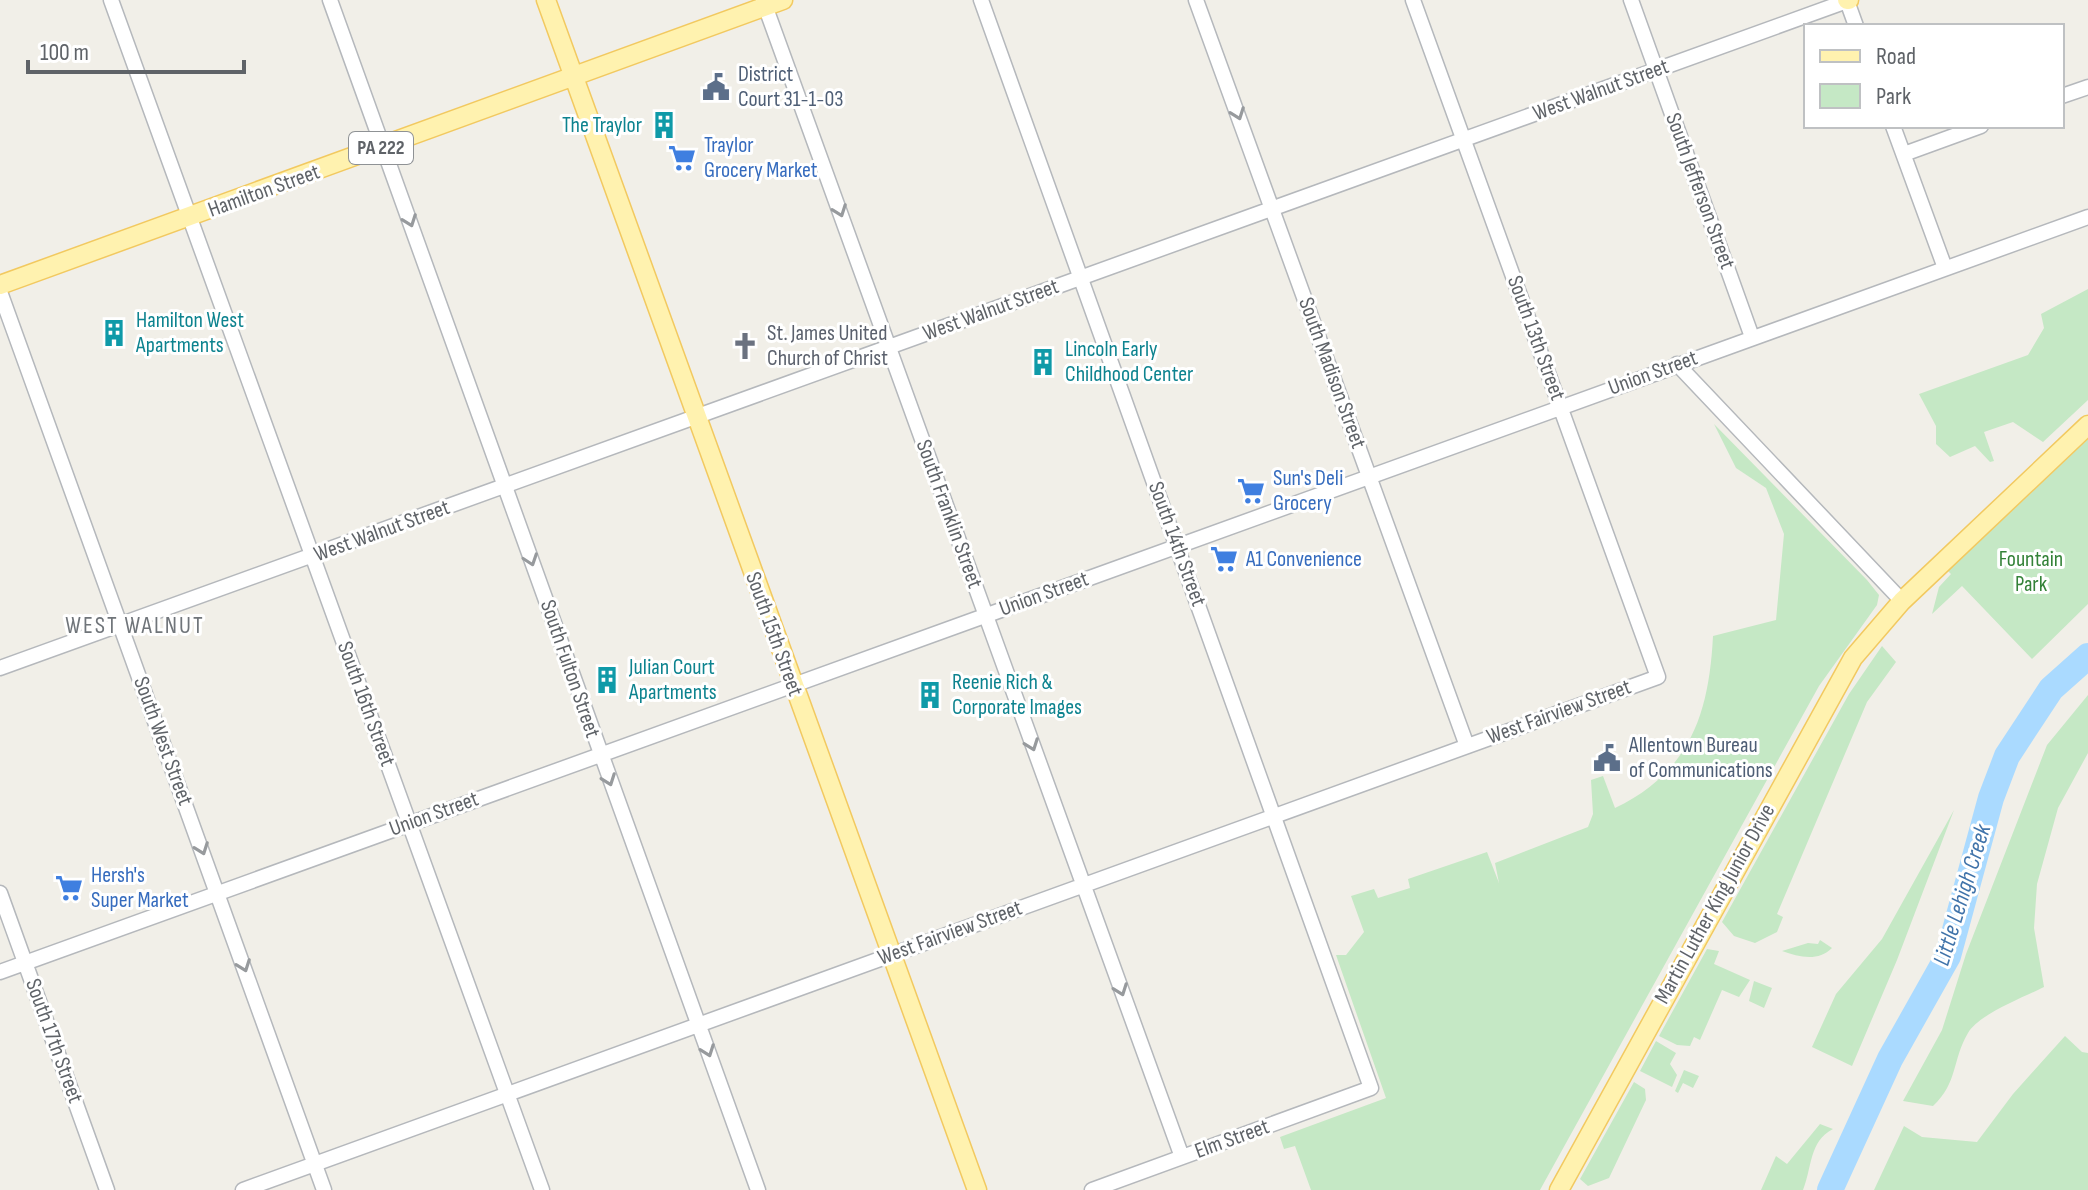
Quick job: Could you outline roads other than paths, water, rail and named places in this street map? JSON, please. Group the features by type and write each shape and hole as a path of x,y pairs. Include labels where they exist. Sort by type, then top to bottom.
{"main road":[{"name":"South 15th Street","path":"546,0 977,1190"},
{"name":"PA 222","path":"573,77 771,2"},
{"name":"Hamilton Street","path":"0,285 573,77"},
{"name":"Martin Luther King Junior Drive","path":"1559,1190 1853,658 1902,601 2088,425"}],"street":[{"name":"South 16th Street","path":"111,0 542,1190"},
{"name":"South Fulton Street","path":"330,0 758,1190"},
{"name":"South 14th Street","path":"981,0 1371,1088"},
{"name":"South Madison Street","path":"1196,0 1467,746"},
{"name":"South 13th Street","path":"1413,0 1658,677"},
{"name":"South Jefferson Street","path":"1631,0 1752,337"},
{"name":"West Walnut Street","path":"0,668 1848,0"},
{"path":"1848,0 1855,24"},
{"name":"South Franklin Street","path":"771,2 889,348 1182,1157"},
{"path":"2064,95 2088,87"},
{"path":"1894,128 1945,268"},
{"path":"1904,154 1976,128"},
{"name":"Union Street","path":"0,972 2088,217"},
{"name":"South West Street","path":"0,292 324,1190"},
{"path":"1677,364 1902,601"},
{"name":"West Fairview Street","path":"243,1190 1658,677"},
{"name":"South 17th Street","path":"0,893 107,1190"},
{"name":"Elm Street","path":"1092,1190 1371,1088"}],"waterway":[{"name":"Little Lehigh Creek","path":"1830,1190 1890,1059 1948,956 1991,798 2007,756 2051,689 2088,656"}],"place":[{"name":"District Court 31-1-03","path":"716,87"},
{"name":"The Traylor","path":"664,125"},
{"name":"Traylor Grocery Market","path":"682,158"},
{"name":"Hamilton West Apartments","path":"114,333"},
{"name":"St. James United Church of Christ","path":"745,346"},
{"name":"Lincoln Early Childhood Center","path":"1043,362"},
{"name":"Sun's Deli Grocery","path":"1251,491"},
{"name":"A1 Convenience","path":"1224,559"},
{"name":"Julian Court Apartments","path":"607,680"},
{"name":"Reenie Rich & Corporate Images","path":"930,695"},
{"name":"Allentown Bureau of Communications","path":"1607,758"},
{"name":"Hersh's Super Market","path":"69,888"}],"district":[{"name":"WEST WALNUT","path":"135,625"}],"park label":[{"name":"Fountain Park","path":"2031,572"}]}
